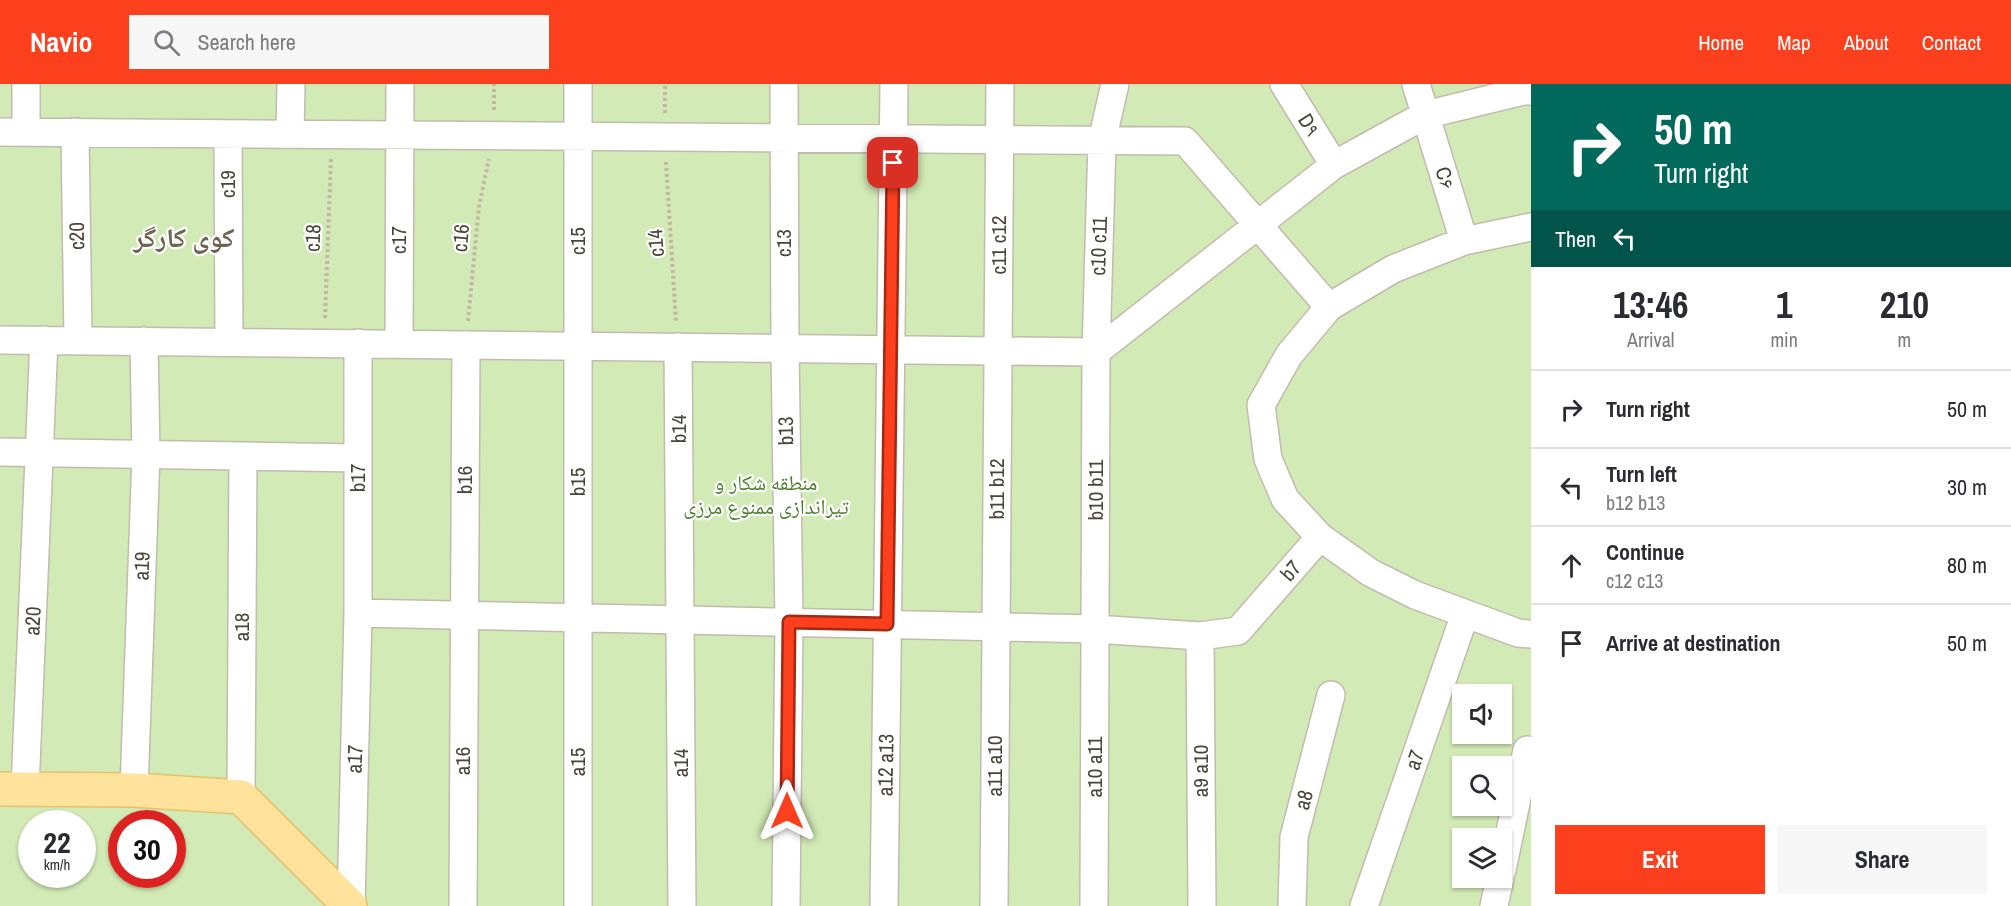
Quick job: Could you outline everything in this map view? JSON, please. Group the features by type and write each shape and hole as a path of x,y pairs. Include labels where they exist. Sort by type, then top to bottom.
{"main road":[{"path":"13,789 134,790 241,797 350,906"}],"street":[{"path":"26,84 13,132 1185,141 1329,307"},
{"path":"290,134 291,84"},
{"name":"c17","path":"399,344 400,84"},
{"name":"c15","path":"578,84 578,346"},
{"name":"c13","path":"784,84 785,348"},
{"name":"a12 a13","path":"884,906 894,84"},
{"name":"c11 c12","path":"998,350 1000,84"},
{"name":"c10 c11","path":"1096,352 1102,141 1115,84"},
{"name":"D۹","path":"1284,84 1334,165"},
{"name":"C۶","path":"1416,84 1464,240"},
{"path":"0,340 1096,352 1334,165 1425,116 1525,89"},
{"name":"c20","path":"75,132 78,340"},
{"name":"c19","path":"228,134 229,342"},
{"path":"1531,227 1464,240 1393,269 1329,307 1289,355 1261,405 1268,459 1285,499 1320,537 1371,573 1416,595 1518,633 1531,634"},
{"name":"a20","path":"13,789 41,452 44,340"},
{"name":"a19","path":"134,790 146,454 144,341"},
{"name":"b17","path":"358,344 358,613"},
{"name":"b16","path":"464,615 466,345"},
{"name":"b15","path":"578,346 578,618"},
{"name":"b14","path":"678,347 680,620"},
{"name":"b13","path":"785,348 789,622 786,906"},
{"name":"b11 b12","path":"996,627 998,350"},
{"name":"b10 b11","path":"1095,629 1096,352"},
{"path":"0,452 358,458"},
{"name":"a18","path":"241,797 243,456"},
{"name":"b7","path":"358,613 1095,629 1200,636 1238,631 1320,537"},
{"name":"a17","path":"350,906 358,613"},
{"name":"a7","path":"1364,906 1465,614"},
{"name":"a16","path":"463,906 464,615"},
{"name":"a15","path":"578,618 578,906"},
{"name":"a14","path":"680,620 682,906"},
{"name":"a11 a10","path":"994,906 996,627"},
{"name":"a10 a11","path":"1094,906 1095,629"},
{"name":"a9 a10","path":"1200,636 1202,906"},
{"name":"a8","path":"1292,906 1294,837 1331,696"},
{"path":"1511,828 1527,750 1531,751"},
{"path":"1494,906 1498,888"}],"path":[{"name":"c18","path":"324,343 332,135"},
{"name":"c16","path":"466,345 479,206 493,136"},
{"name":"c14","path":"664,138 678,347"}],"green space":[{"name":"منطقه شکار و تیراندازی ممنوع مرزی","path":"0,84 1531,84 1531,906 0,906"}],"district":[{"name":"کوی کارگر","path":"184,238"}],"route":[{"path":"787,811 789,622 887,624 893,163"}]}
